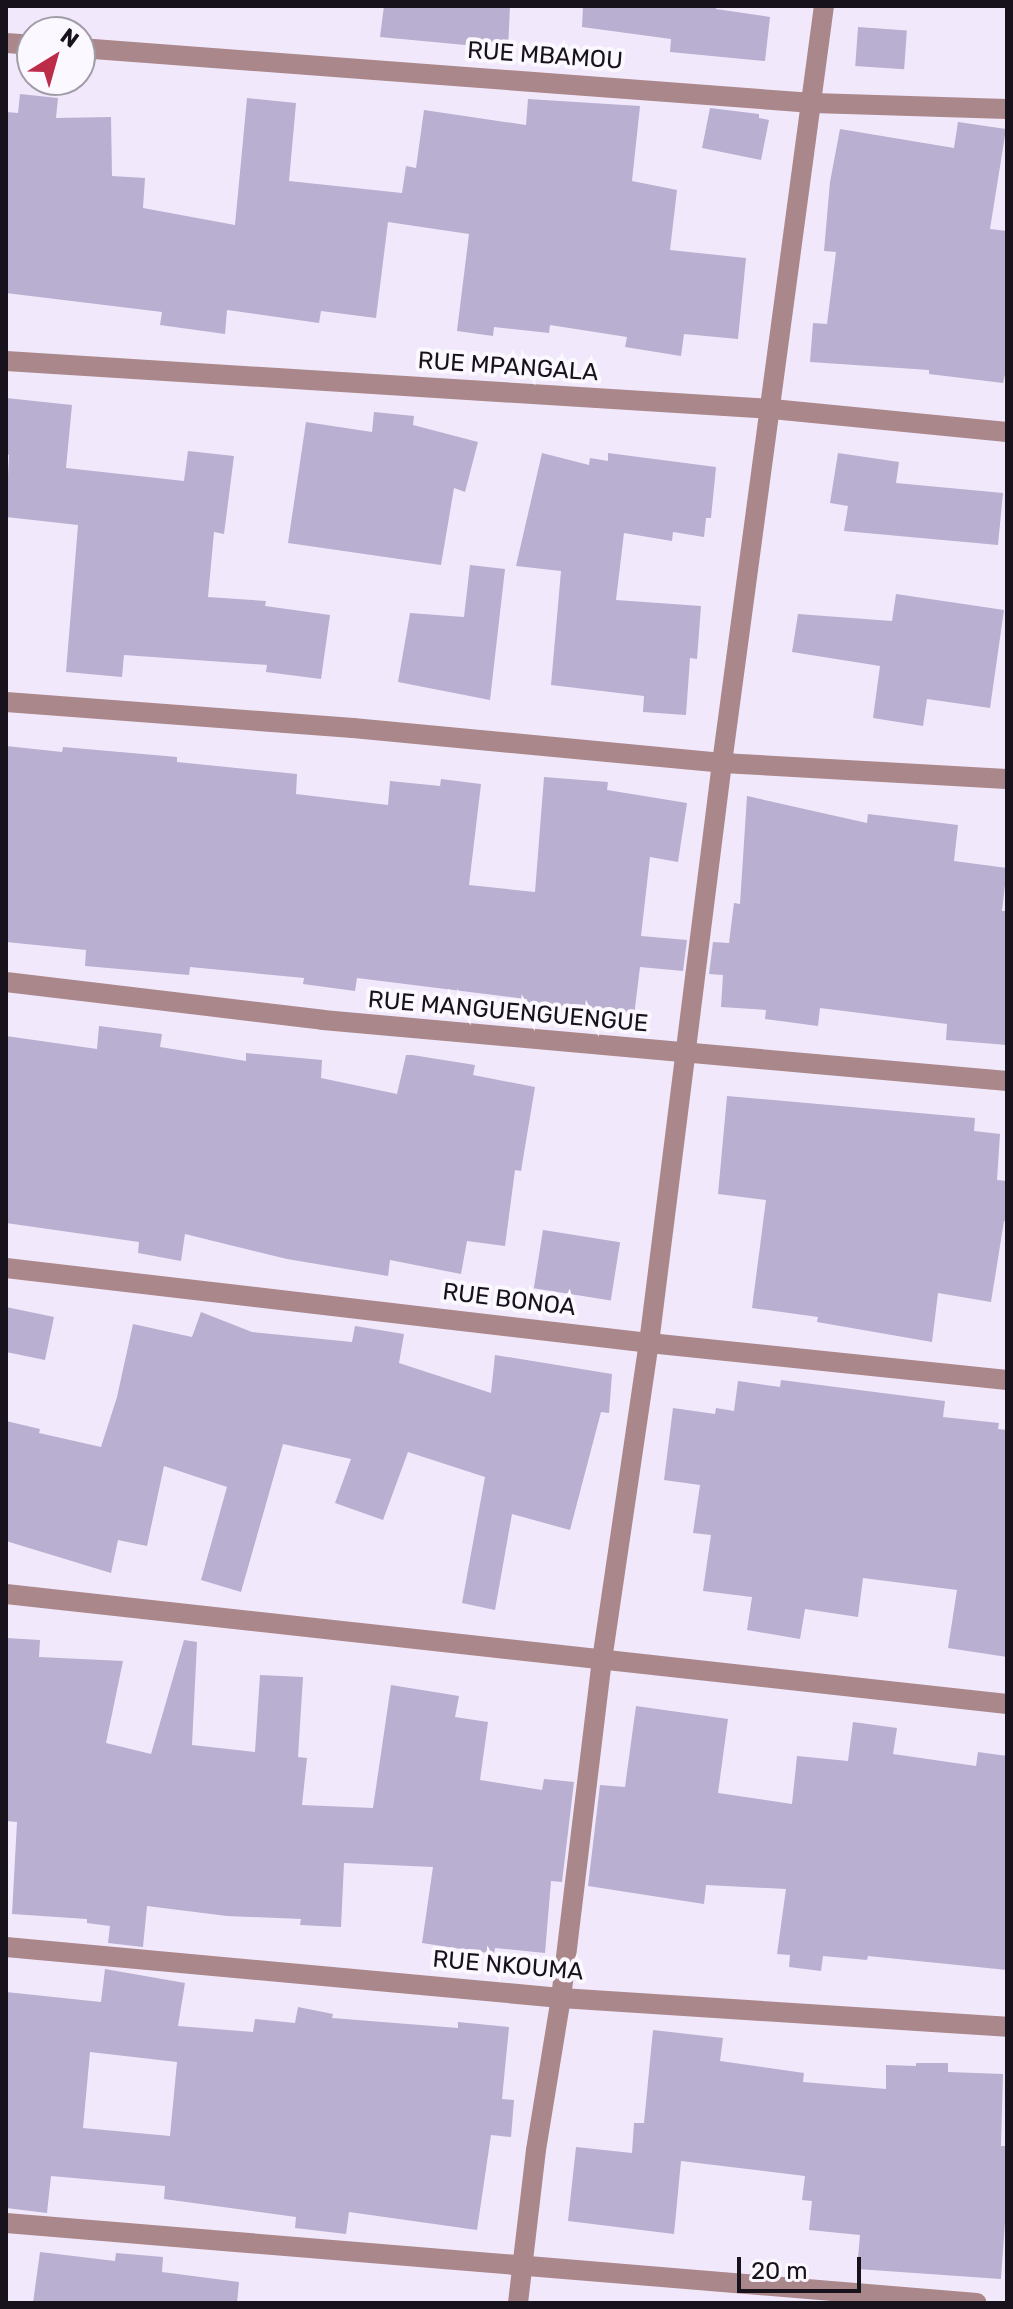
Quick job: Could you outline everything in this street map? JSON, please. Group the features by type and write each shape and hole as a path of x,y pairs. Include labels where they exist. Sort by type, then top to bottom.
{"street":[{"path":"518,2303 561,1998 602,1660 649,1343 722,763 824,6"},
{"name":"RUE MBAMOU","path":"96,49 813,103 1007,109"},
{"name":"RUE MPANGALA","path":"6,361 772,409 1007,432"},
{"path":"6,702 353,728 722,763 1007,779"},
{"name":"RUE MANGUENGUENGUE","path":"6,982 323,1020 1007,1081"},
{"name":"RUE BONOA","path":"6,1268 649,1343 1007,1380"},
{"path":"6,1594 1007,1704"},
{"name":"RUE NKOUMA","path":"6,1947 561,1998 1007,2027"},
{"path":"6,2223 522,2268 977,2303"}],"building":[{"path":"384,6 510,6 508,49 380,37"},
{"path":"583,6 716,6 716,9 770,17 765,61 670,52 671,39 582,27"},
{"path":"858,27 907,30 904,69 855,66"},
{"path":"20,96 39,96 58,98 56,118 111,117 112,176 145,178 143,208 235,225 247,98 296,103 289,181 402,193 406,166 416,168 424,110 526,125 528,99 640,106 632,181 677,190 670,250 746,258 738,339 684,334 681,356 625,347 627,337 550,325 549,333 494,327 493,336 457,331 469,234 388,222 376,318 321,311 319,323 227,310 225,334 160,325 162,312 6,293 6,112 18,113"},
{"path":"710,108 759,114 759,118 769,120 761,160 702,148"},
{"path":"958,122 1006,129 990,229 1007,231 1007,366 1003,383 929,374 929,370 810,362 813,323 827,324 836,252 824,251 830,182 840,129 954,148"},
{"path":"6,398 72,405 66,468 184,481 188,451 234,456 224,534 214,532 208,597 266,601 265,606 330,615 321,679 266,672 267,665 124,655 122,677 66,672 78,525 6,517 9,455 6,454"},
{"path":"374,412 414,416 413,425 478,442 465,492 454,488 441,565 288,543 306,422 372,432"},
{"path":"542,453 589,465 590,458 608,461 608,453 716,467 711,518 706,518 704,537 673,532 672,541 624,533 616,600 701,606 697,659 690,658 686,715 643,712 644,696 551,685 561,571 516,566"},
{"path":"838,453 899,462 896,483 1003,493 998,545 844,531 848,506 830,503"},
{"path":"470,565 505,569 490,700 398,682 410,613 464,617"},
{"path":"896,594 1004,610 990,708 927,699 923,726 873,718 880,666 792,652 798,614 892,621"},
{"path":"6,746 62,752 63,747 177,757 177,762 297,774 296,794 388,805 390,781 440,786 441,779 481,784 469,885 535,892 544,777 608,782 607,790 687,803 678,862 650,857 641,936 687,940 683,971 640,967 634,1016 566,1007 566,1013 526,1010 527,999 357,978 355,991 303,984 304,978 190,967 189,975 85,966 86,950 6,942"},
{"path":"747,796 867,823 868,814 958,825 954,861 1007,868 1002,911 1007,911 1007,1045 946,1040 947,1024 820,1008 818,1026 765,1019 766,1010 721,1007 723,975 709,974 713,942 729,943 734,903 740,904"},
{"path":"99,1026 162,1034 160,1047 246,1061 246,1053 322,1060 321,1078 397,1094 406,1055 475,1065 473,1075 535,1087 521,1171 515,1170 505,1246 467,1241 461,1274 390,1260 388,1276 287,1259 185,1234 181,1261 138,1253 139,1242 6,1223 6,1036 97,1049"},
{"path":"727,1096 975,1118 974,1131 1000,1134 997,1180 1007,1181 1007,1221 1004,1221 991,1302 938,1293 932,1342 817,1322 818,1317 752,1308 766,1200 718,1194"},
{"path":"543,1230 620,1242 611,1300 534,1288"},
{"path":"6,1307 54,1317 45,1360 6,1352"},
{"path":"201,1312 252,1332 352,1342 355,1326 404,1334 399,1363 491,1393 495,1355 612,1374 609,1413 601,1412 570,1530 512,1514 495,1610 462,1603 485,1477 408,1452 383,1520 335,1503 351,1459 283,1444 241,1592 201,1580 227,1487 164,1466 147,1546 118,1540 111,1573 6,1541 6,1421 40,1429 39,1433 101,1447 117,1397 133,1324 192,1337"},
{"path":"781,1380 945,1401 943,1417 999,1423 998,1429 1007,1430 1007,1657 948,1648 957,1590 863,1578 858,1617 805,1609 800,1639 747,1630 752,1597 703,1591 711,1535 693,1533 700,1485 664,1480 673,1408 715,1414 716,1408 734,1411 738,1381 780,1387"},
{"path":"6,1638 40,1640 39,1657 123,1661 106,1743 151,1754 184,1640 197,1642 192,1745 255,1752 260,1675 303,1677 298,1757 307,1758 302,1805 373,1808 391,1685 459,1696 455,1717 488,1722 480,1780 542,1790 544,1779 574,1782 562,1882 551,1881 545,1953 495,1948 494,1954 422,1943 433,1867 344,1863 341,1927 300,1925 301,1919 227,1916 147,1906 143,1947 108,1943 110,1926 87,1923 87,1919 12,1914 17,1822 6,1821"},
{"path":"636,1706 728,1719 718,1793 792,1804 797,1756 848,1761 853,1722 897,1728 893,1754 976,1766 978,1752 1007,1756 1007,1970 868,1956 867,1960 823,1956 821,1971 789,1967 790,1955 777,1954 786,1889 706,1885 704,1904 588,1886 600,1785 625,1787"},
{"path":"105,1969 185,1983 178,2026 253,2032 255,2019 295,2023 298,2007 333,2014 332,2018 458,2028 458,2022 509,2027 502,2099 514,2100 511,2137 491,2135 477,2230 349,2212 346,2234 295,2228 296,2217 164,2199 165,2186 51,2176 47,2213 6,2208 6,1992 101,2002","holes":["90,2052 177,2062 170,2136 83,2128"]},
{"path":"653,2030 723,2038 720,2061 804,2073 803,2082 886,2089 886,2065 916,2066 916,2063 948,2063 948,2072 1003,2074 1001,2146 1007,2146 1007,2193 1001,2279 857,2269 860,2235 809,2230 812,2201 802,2200 805,2176 681,2161 674,2234 568,2221 576,2147 632,2153 634,2123 644,2123"},
{"path":"40,2252 115,2261 116,2253 163,2257 162,2272 239,2282 237,2303 33,2303"}]}
